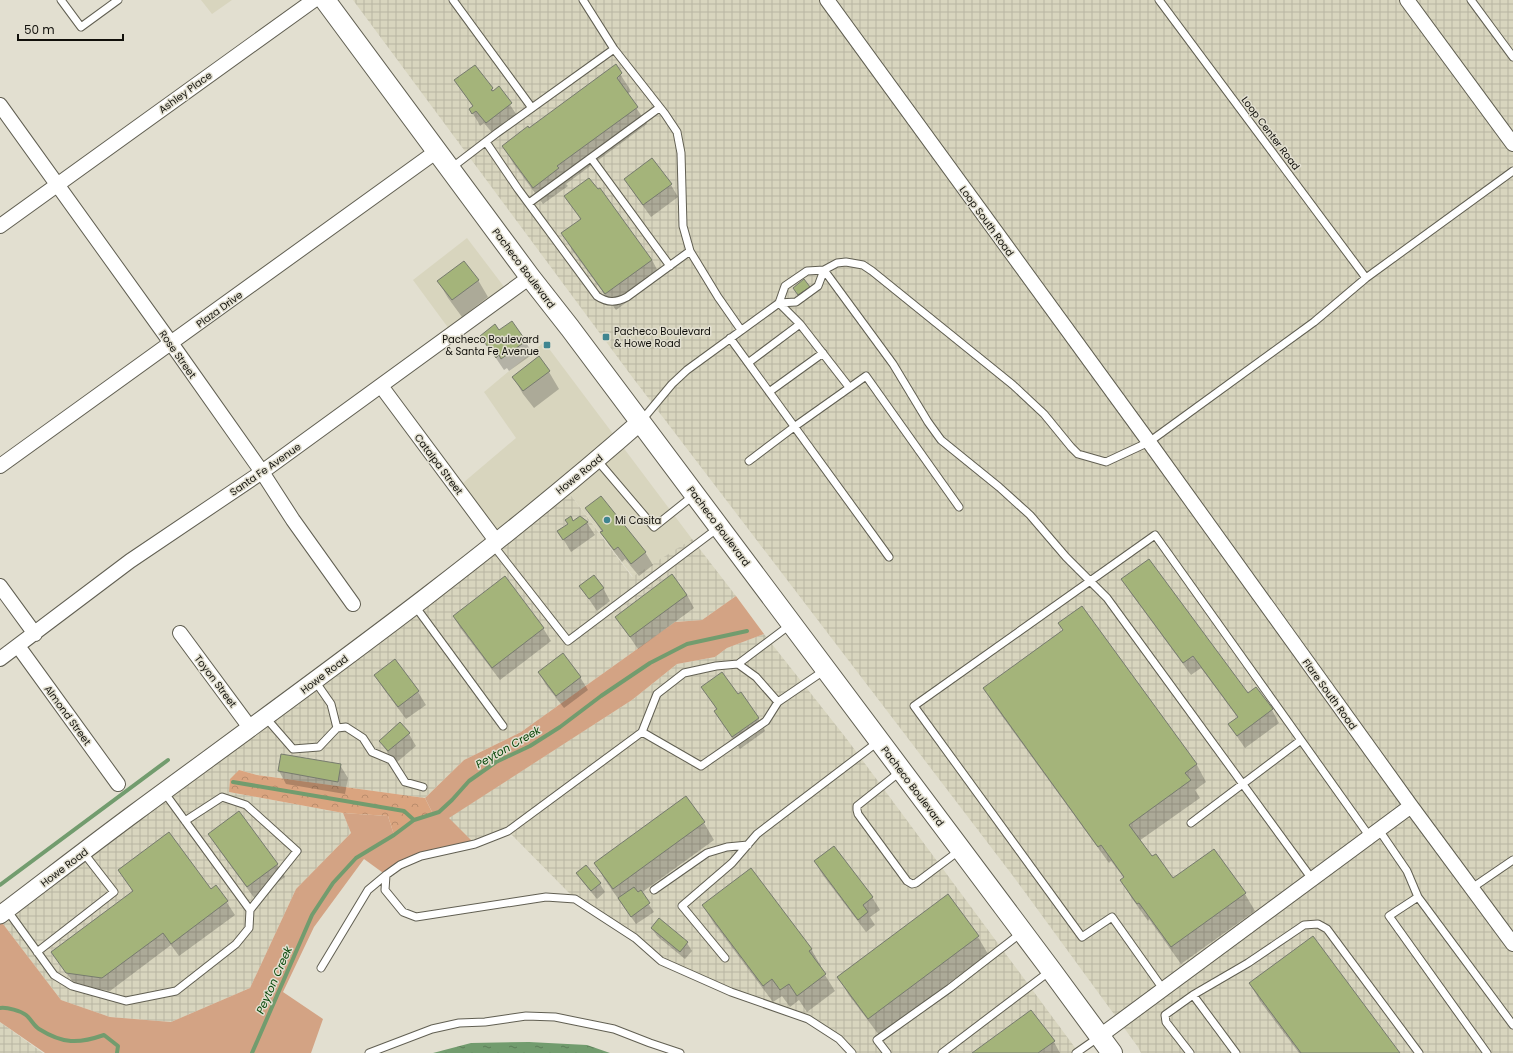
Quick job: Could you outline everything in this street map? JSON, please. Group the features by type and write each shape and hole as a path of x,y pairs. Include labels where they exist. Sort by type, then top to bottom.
{"main road":[{"name":"Pacheco Boulevard","path":"325,0 530,277 695,494 1112,1053"}],"street":[{"name":"Ashley Place","path":"0,226 314,0"},
{"name":"Loop South Road","path":"827,0 1149,442"},
{"path":"1407,0 1513,144"},
{"name":"Rose Street","path":"0,105 171,343 353,604"},
{"name":"Plaza Drive","path":"0,466 437,151"},
{"name":"Santa Fe Avenue","path":"0,659 130,561 262,472 530,277"},
{"name":"Catalpa Street","path":"381,386 495,544"},
{"name":"Howe Road","path":"3,913 415,606 495,544 640,422"},
{"name":"Flare South Road","path":"1149,442 1411,806 1513,944"},
{"path":"0,586 35,634"},
{"name":"Toyon Street","path":"180,633 251,729"},
{"name":"Almond Street","path":"18,646 118,784"},
{"path":"1100,1036 1411,806"}],"lane":[{"path":"61,0 81,27 118,0"},
{"path":"453,0 532,108"},
{"path":"582,0 614,49 678,132 680,141 683,226 690,251 718,297 742,330"},
{"name":"Loop Center Road","path":"1159,0 1366,278"},
{"path":"1471,0 1513,57"},
{"path":"450,169 614,49"},
{"path":"529,203 659,108"},
{"path":"486,142 597,296 603,300 612,302 620,301 690,251"},
{"path":"590,158 670,266"},
{"path":"779,303 785,286 807,270 824,270 837,263 846,262 863,265 1013,385 1044,414 1078,454 1106,462 1149,442 1314,322 1366,278 1513,171"},
{"path":"640,422 672,384 686,370 779,303 796,302 813,290 818,286 824,270"},
{"path":"824,270 893,364 928,422 941,440 999,487 1030,515 1066,556 1107,598 1312,879"},
{"path":"779,303 800,324 849,387"},
{"path":"748,363 800,324"},
{"path":"730,338 889,557"},
{"path":"769,392 823,353"},
{"path":"749,462 794,427 866,376 959,507"},
{"path":"596,460 654,527 695,494"},
{"path":"495,544 568,641 719,527"},
{"path":"1163,989 1112,916 1082,937 914,706 1155,535 1301,740 1374,833 1407,871 1418,897 1513,1025"},
{"path":"415,606 503,726"},
{"path":"321,968 368,890 386,875 400,865 421,856 475,844 508,831 642,732 657,694 684,673 716,666 738,664 791,624"},
{"path":"738,664 756,678 778,702"},
{"path":"642,732 701,766 766,721 778,702 825,670"},
{"path":"315,681 331,704 337,728"},
{"path":"266,718 293,749 319,747 337,728 346,727 363,738 372,752 391,760 405,782 423,787"},
{"path":"1191,823 1301,740"},
{"path":"725,958 682,906 732,863 757,834 880,741"},
{"path":"902,771 858,806 857,810 858,814 907,881 912,884 916,883 961,849"},
{"path":"164,792 250,910"},
{"path":"3,913 37,952 54,975 72,986 126,1001 176,991 236,944 249,928 250,910 297,851 246,805 222,797 185,821"},
{"path":"654,890 707,853 727,847 748,845"},
{"path":"37,952 114,892 83,852"},
{"path":"1472,888 1513,860"},
{"path":"386,875 385,890 403,912 416,917 546,897 575,899 635,938 661,961 731,992 808,1019 839,1040 852,1053"},
{"path":"1418,897 1389,916 1487,1053"},
{"path":"1190,1053 1166,1022 1165,1015 1193,995 1248,963 1304,925 1318,924 1327,929 1419,1053"},
{"path":"887,1053 877,1040 950,988 1022,932"},
{"path":"942,1053 1051,970"},
{"path":"1193,995 1236,1053"},
{"path":"369,1053 432,1029 459,1023 485,1022 526,1016 555,1018 614,1029 680,1053"},
{"path":"1076,1053 1100,1036"}],"shaded area":[{"path":"201,0 232,0 212,14"},
{"path":"353,0 1513,0 1513,1053 1141,1053 1013,876 633,378"},
{"path":"467,238 508,292 452,333 413,280"},
{"path":"544,342 692,539 633,577 564,486 497,542 457,488 516,438 484,392"},
{"path":"564,486 632,577 692,539 736,596 702,620 675,622 521,732 464,760 425,798 257,775 239,770 229,792 343,813 351,833 296,889 250,988 171,1022 110,1017 61,1000 0,920"},
{"path":"736,596 764,634 727,648 715,657 677,664 632,700 449,818 475,844 421,856 386,875 364,859 314,927 283,992 323,1019 311,1053 45,1053 0,1022 0,920 61,1000 110,1017 171,1022 250,988 296,889 351,833 343,813 388,816 394,835 414,820 433,814 425,798 464,760 521,732 675,622 702,620"},
{"path":"764,634 846,738 1079,1053 852,1053 808,1019 661,961 575,899 508,831 475,844 448,818 632,700 677,664 715,657 727,648"},
{"path":"0,1022 43,1053 0,1053"}],"green space":[{"path":"239,770 257,775 425,798 433,814 414,820 394,835 388,816 343,813 229,792 230,779"}],"water":[{"path":"529,1042 587,1045 610,1053 433,1053 471,1043"}],"building":[{"path":"616,64 622,73 617,78 638,107 557,166 559,168 533,188 502,146"},
{"path":"475,65 493,88 491,90 493,91 499,86 512,103 486,123 476,111 472,114 469,109 473,106 454,80"},
{"path":"652,158 672,184 643,205 624,179"},
{"path":"589,178 598,189 600,188 652,260 605,294 561,233 581,219 564,196"},
{"path":"464,261 479,280 452,300 437,281"},
{"path":"804,279 810,287 798,295 793,288"},
{"path":"512,321 526,341 501,359 499,355 496,358 480,336 495,324 499,330"},
{"path":"539,356 550,371 523,391 512,377"},
{"name":"Mi Casita","path":"601,496 646,552 631,564 618,547 614,550 600,532 603,531 585,508"},
{"path":"571,516 573,521 580,516 588,522 563,540 557,531 568,524 565,520"},
{"path":"1149,559 1248,693 1256,687 1273,709 1237,736 1228,724 1238,717 1193,656 1183,663 1121,579"},
{"path":"672,574 687,595 630,637 615,617"},
{"path":"594,575 604,588 589,599 579,586"},
{"path":"505,576 544,628 492,668 453,616"},
{"path":"1082,606 1197,764 1185,773 1191,780 1129,825 1152,856 1156,854 1173,878 1214,849 1246,893 1171,947 1120,880 1124,877 1101,845 1098,847 983,688 1063,630 1058,623"},
{"path":"563,653 581,677 556,696 538,672"},
{"path":"395,659 419,691 398,707 374,675"},
{"path":"722,672 738,694 741,692 759,718 732,737 714,711 717,709 701,687"},
{"path":"400,722 410,733 388,751 379,741"},
{"path":"281,754 341,764 338,782 278,771"},
{"path":"686,796 705,822 613,889 594,863"},
{"path":"239,811 278,864 247,887 208,834"},
{"path":"169,832 211,889 216,885 228,901 171,944 163,933 102,978 66,973 51,952 133,891 118,870"},
{"path":"834,846 873,897 863,905 868,912 858,920 814,861"},
{"path":"586,865 601,883 591,891 576,873"},
{"path":"751,868 812,949 809,951 826,974 797,996 789,984 780,990 772,979 763,986 702,905"},
{"path":"634,887 638,892 641,890 650,903 631,917 618,898"},
{"path":"948,894 979,936 868,1019 837,977"},
{"path":"659,918 688,942 680,952 651,928"},
{"path":"1313,936 1400,1053 1301,1053 1249,983"},
{"path":"1031,1010 1055,1041 1038,1053 972,1053"}],"waterway":[{"name":"Peyton Creek","path":"252,1053 312,915 333,883 356,858 394,835 414,820 439,812 469,781 496,762 530,746 560,727 601,696 650,663 687,644 747,631"},
{"path":"0,885 168,760"},
{"path":"233,782 404,811 414,820"},
{"name":"Peyton Creek","path":"0,1008 10,1009 24,1014 39,1029 63,1040 78,1041 104,1035 118,1046 117,1053"}],"place":[{"name":"Pacheco Boulevard & Howe Road","path":"606,337"},
{"name":"Pacheco Boulevard & Santa Fe Avenue","path":"547,345"},
{"name":"Mi Casita","path":"607,520"}]}
